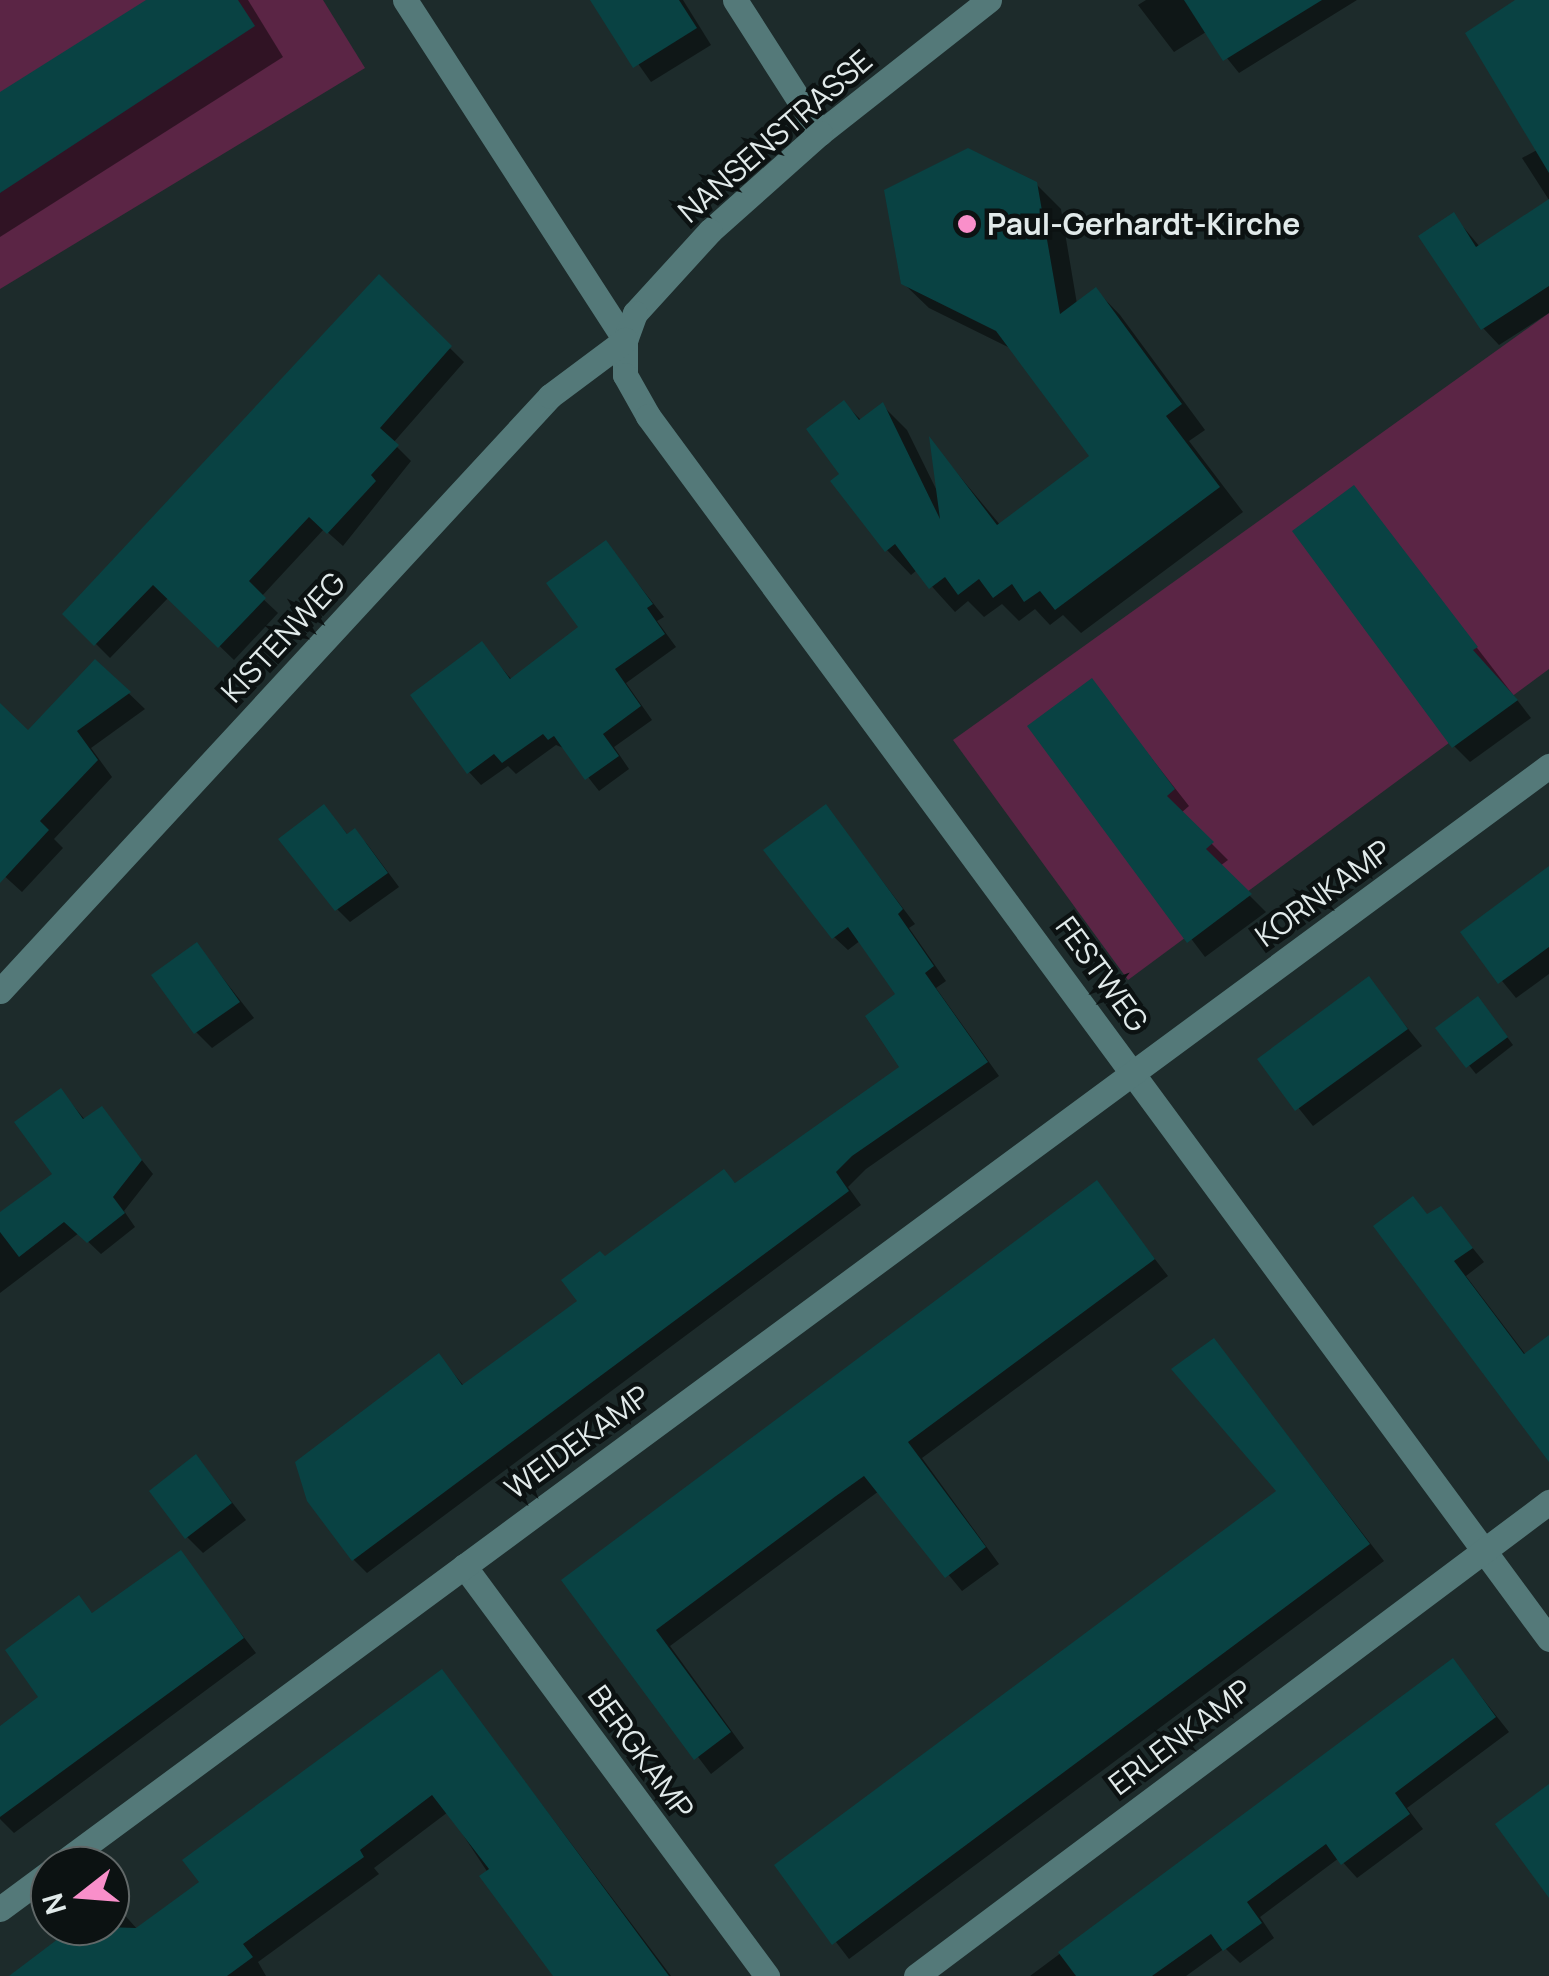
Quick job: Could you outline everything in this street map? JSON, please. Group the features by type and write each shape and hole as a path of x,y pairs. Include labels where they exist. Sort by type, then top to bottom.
{"street":[{"path":"406,0 625,340"},
{"path":"734,0 820,133"},
{"name":"NANSENSTRASSE","path":"625,340 636,313 710,232 820,133 989,0"},
{"name":"KISTENWEG","path":"0,991 550,396 625,340"},
{"name":"FESTWEG","path":"625,340 625,375 648,416 1549,1639"},
{"name":"KORNKAMP","path":"1135,1072 1549,766"},
{"name":"WEIDEKAMP","path":"85,1846 1135,1072"},
{"name":"ERLENKAMP","path":"916,1976 1549,1502"},
{"name":"BERGKAMP","path":"464,1566 766,1976"},
{"path":"0,1909 30,1887"}],"shaded area":[{"path":"0,0 323,0 365,68 0,289"},
{"path":"1549,313 1549,669 1128,980 953,740"}],"building":[{"path":"146,0 238,0 255,26 0,193 0,92"},
{"path":"590,0 679,0 697,28 633,68"},
{"path":"1184,0 1322,0 1223,61"},
{"path":"1515,0 1549,0 1549,173 1465,33"},
{"path":"968,148 1037,182 1060,314 1096,287 1182,404 1166,416 1220,487 1055,610 1040,591 1024,602 1012,584 993,598 979,579 958,595 945,577 929,589 895,544 885,552 830,481 839,474 806,429 844,400 859,420 883,402 940,519 929,436 997,525 1089,456 996,331 901,284 884,190"},
{"path":"1549,199 1549,286 1481,330 1418,236 1454,212 1476,247"},
{"path":"379,274 452,346 380,428 399,445 371,475 376,481 327,534 309,517 249,581 266,598 218,648 153,585 94,646 62,614"},
{"path":"1354,485 1478,647 1473,650 1518,700 1452,748 1292,531"},
{"path":"606,540 653,604 647,608 665,634 615,669 641,706 603,734 619,756 585,780 554,736 548,740 543,734 502,763 494,754 467,774 410,695 482,641 510,679 578,627 546,583"},
{"path":"95,659 131,692 77,731 98,760 40,821 49,830 0,883 0,703 28,730"},
{"path":"1092,678 1175,789 1167,796 1214,842 1206,849 1252,894 1187,943 1027,726"},
{"path":"324,804 347,834 355,828 388,873 335,911 278,839"},
{"path":"826,804 903,909 898,914 934,966 925,973 988,1062 852,1156 836,1172 849,1191 352,1561 307,1501 295,1462 439,1353 462,1385 577,1301 561,1280 600,1251 605,1256 724,1169 735,1183 899,1067 865,1016 895,994 848,927 832,939 763,850"},
{"path":"1549,866 1549,947 1498,984 1460,932"},
{"path":"197,942 240,1002 194,1034 151,975"},
{"path":"1369,976 1408,1029 1295,1111 1257,1059"},
{"path":"1478,996 1508,1037 1466,1068 1435,1028"},
{"path":"61,1088 83,1119 102,1106 142,1160 113,1197 125,1213 87,1243 64,1222 19,1257 0,1232 0,1212 52,1174 14,1122"},
{"path":"1097,1180 1155,1259 908,1442 986,1547 945,1578 864,1476 836,1496 656,1630 731,1732 694,1760 561,1580"},
{"path":"1413,1196 1427,1214 1441,1206 1473,1248 1454,1261 1524,1354 1549,1335 1549,1462 1373,1226"},
{"path":"1214,1338 1370,1544 832,1945 774,1865 1276,1491 1171,1369"},
{"path":"196,1454 232,1503 185,1539 149,1491"},
{"path":"181,1550 244,1638 0,1817 0,1726 38,1697 5,1650 79,1595 92,1613"},
{"path":"1453,1658 1496,1717 1395,1793 1410,1814 1341,1865 1326,1844 1247,1902 1262,1923 1223,1951 1211,1934 1152,1976 1076,1976 1058,1952"},
{"path":"442,1669 669,1976 553,1976 479,1876 489,1869 432,1795 360,1850 364,1857 243,1944 253,1957 227,1976 9,1976 49,1946 130,1946 130,1928 136,1928 199,1882 182,1860"},
{"path":"1549,1784 1549,1898 1495,1824"}],"place":[{"name":"Paul-Gerhardt-Kirche","path":"967,224"}]}
